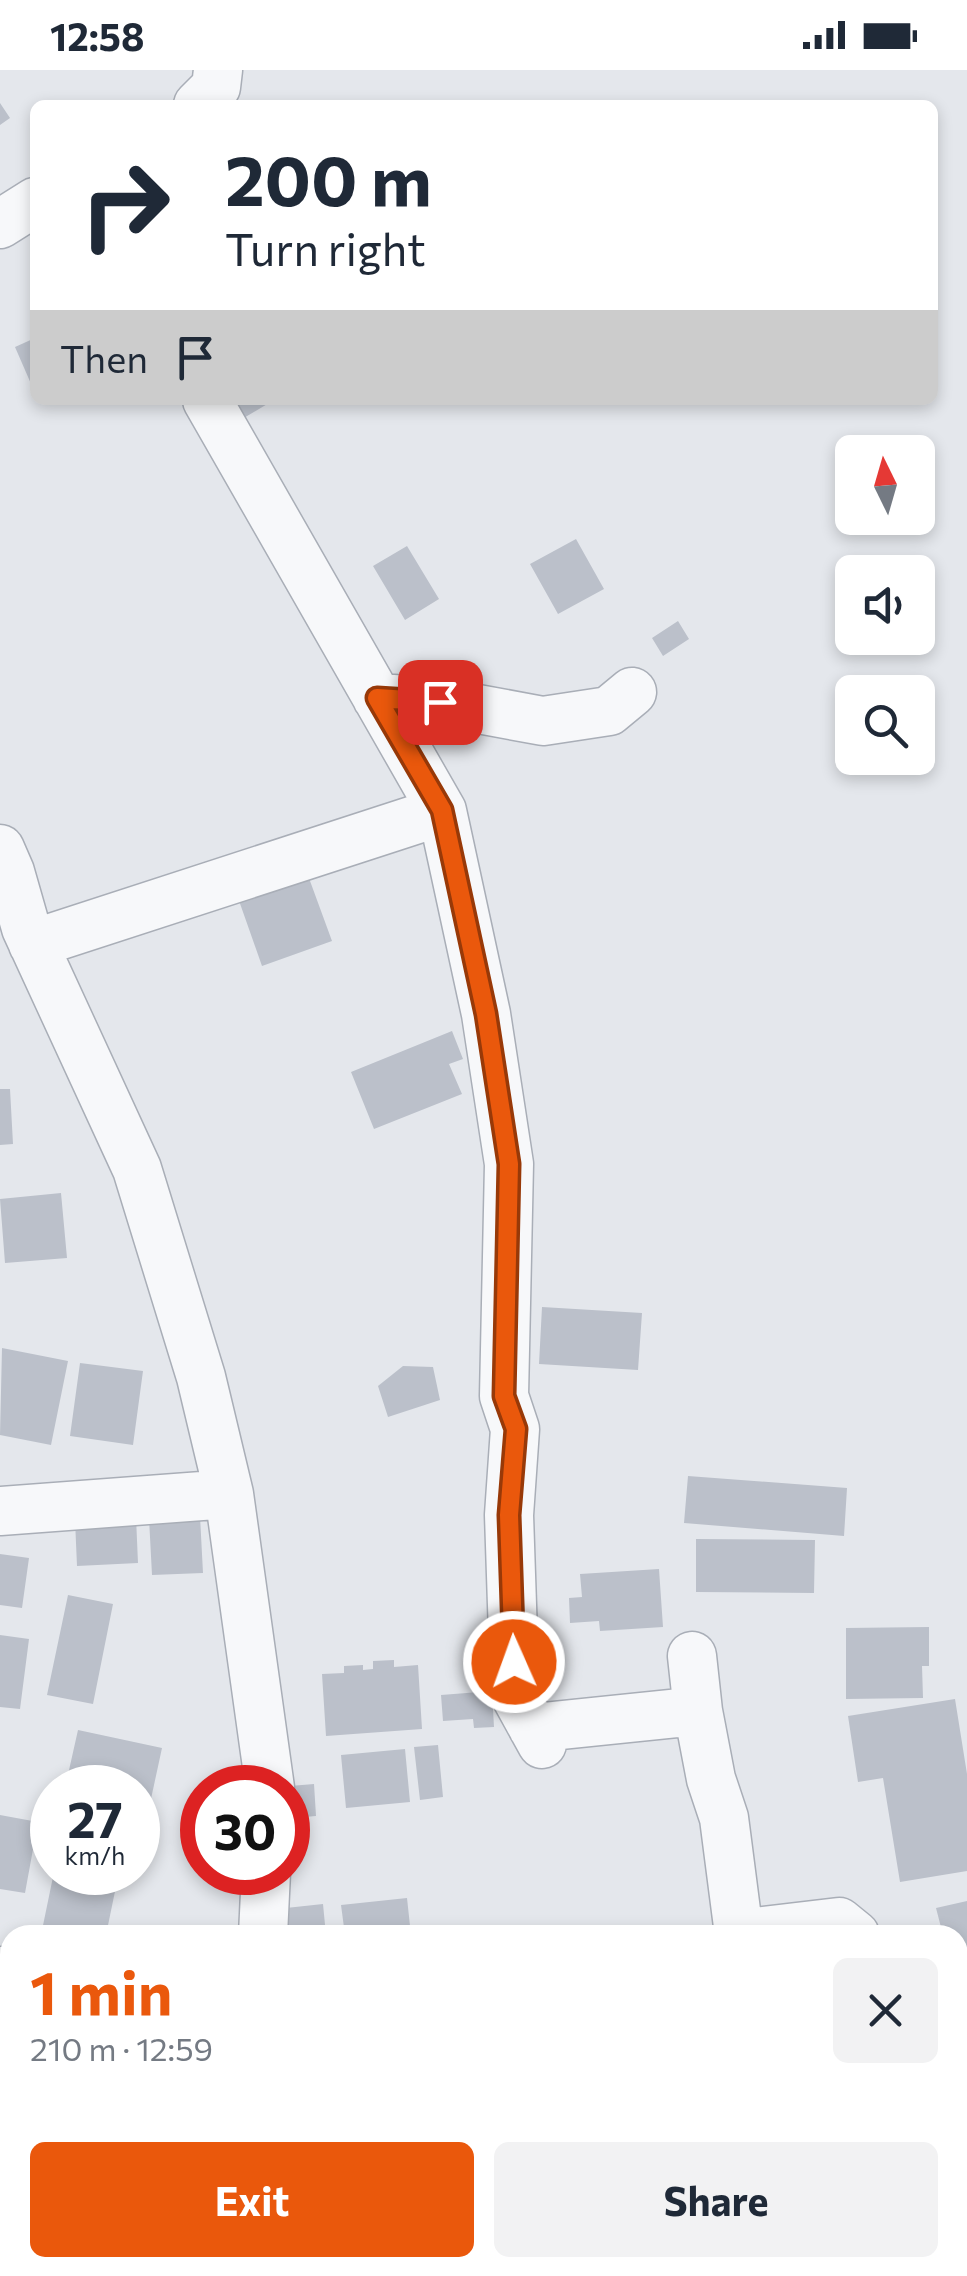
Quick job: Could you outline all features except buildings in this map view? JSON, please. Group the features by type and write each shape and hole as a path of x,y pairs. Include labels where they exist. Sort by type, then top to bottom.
{"street":[{"path":"0,224 30,205"},
{"path":"211,405 442,810 486,1014 509,1164 504,1396 516,1429 509,1515 515,1695 538,1736 698,1711"},
{"path":"377,698 455,704 543,721 608,712 632,692"},
{"path":"20,935 442,810"},
{"path":"0,849 10,872 20,935 137,1168 201,1378 229,1494 267,1765"},
{"path":"0,1510 229,1494"},
{"path":"692,1656 711,1779 724,1818 738,1925"},
{"path":"263,1925 265,1895"},
{"path":"815,1925 840,1922 844,1925"}],"route":[{"path":"440,702 377,698 442,810 486,1014 509,1164 504,1396 516,1429 509,1515 514,1662"}]}
